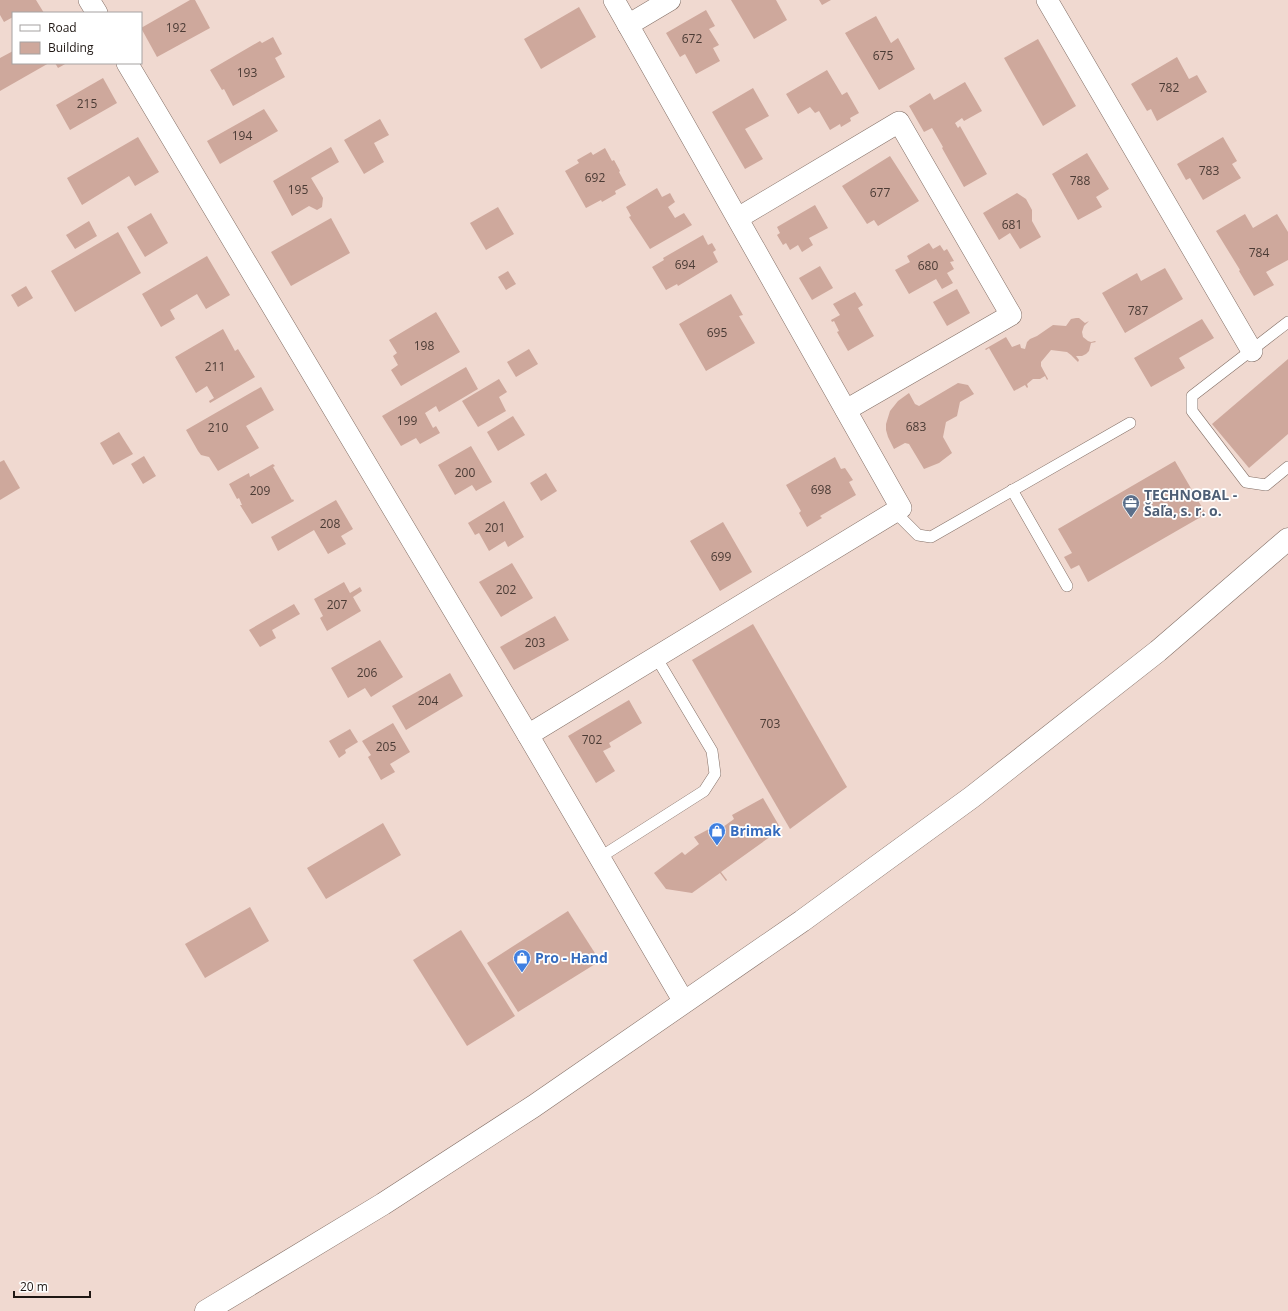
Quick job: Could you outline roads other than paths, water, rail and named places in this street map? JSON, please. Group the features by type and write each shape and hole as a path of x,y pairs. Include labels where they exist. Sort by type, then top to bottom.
{"main road":[{"path":"206,1311 390,1199 534,1106 802,921 972,797 1158,651 1288,539"}],"street":[{"path":"89,0 96,12"},
{"path":"528,735 901,508 614,0"},
{"path":"628,25 670,0"},
{"path":"1048,0 1252,351"},
{"path":"128,64 528,735 684,1002"},
{"path":"738,218 899,122 1011,315 846,410"}],"lane":[{"path":"1288,322 1192,396 1192,411 1246,482 1266,485 1288,467"},
{"path":"895,512 918,535 931,538 1130,423"},
{"path":"1012,490 1067,586"},
{"path":"599,858 704,791 715,774 712,750 656,657"}],"place":[{"name":"TECHNOBAL - Šaľa, s. r. o.","path":"1131,518"},
{"name":"Brimak","path":"717,846"},
{"name":"Pro - Hand","path":"522,973"}]}
